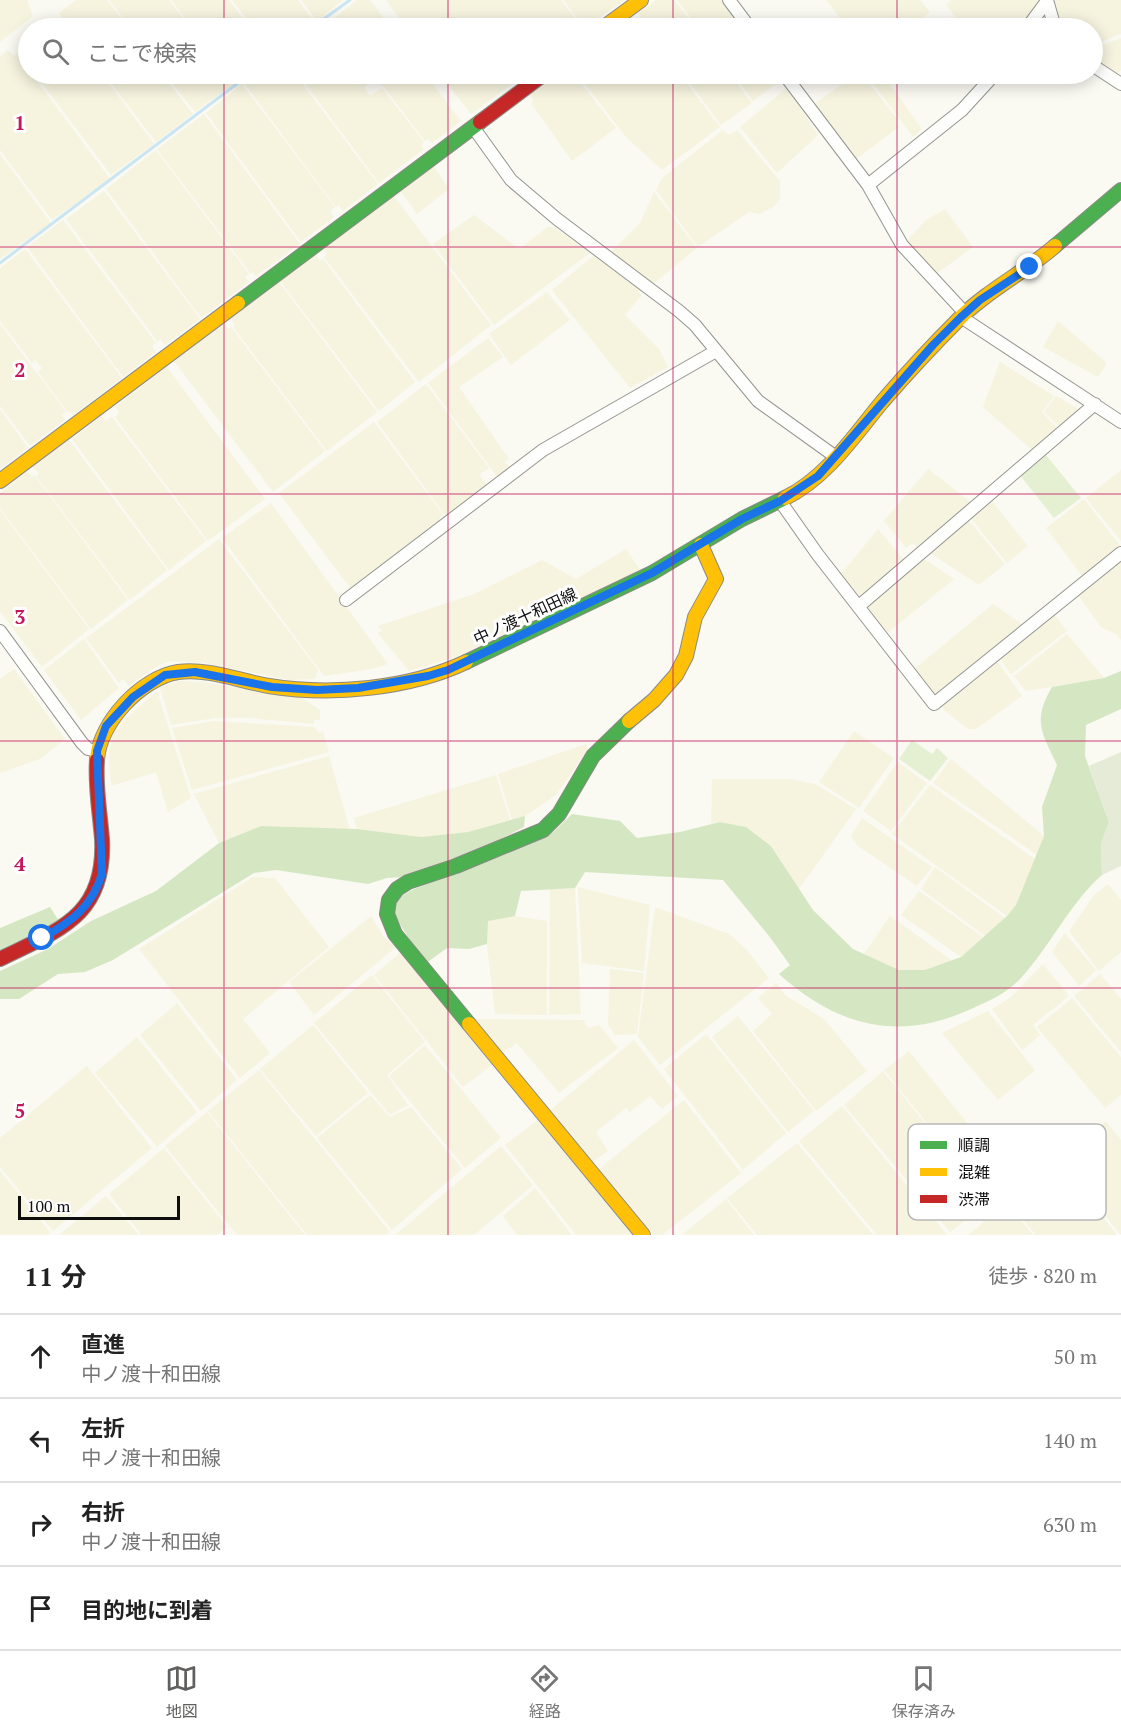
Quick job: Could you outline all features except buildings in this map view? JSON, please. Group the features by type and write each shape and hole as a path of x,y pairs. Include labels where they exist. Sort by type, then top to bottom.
{"street":[{"path":"617,18 641,0"},
{"path":"729,0 742,18"},
{"path":"1034,18 1047,0"},
{"path":"1047,0 1052,18"},
{"path":"1103,72 1121,84"},
{"path":"0,481 531,84"},
{"path":"792,84 868,184 902,245 963,315 1121,422"},
{"path":"868,184 962,110 986,84"},
{"path":"473,127 511,180 557,219 679,311 758,401 836,457"},
{"name":"中ノ渡十和田線","path":"0,959 67,924 94,896 102,874 97,751 106,726 133,697 165,675 195,672 272,687 317,690 358,688 428,676 448,670 535,630 652,573 742,519 780,501 818,476 918,361 963,315 980,300 1030,267 1121,189"},
{"path":"346,600 543,450 716,351"},
{"path":"859,606 1095,404"},
{"path":"780,501 934,704 1121,554"},
{"path":"643,1235 391,929 387,914 388,901 394,891 407,882 439,873 541,832 556,819 585,766 600,747 653,699 672,679 684,660 695,615 717,580 716,571 701,545"},
{"path":"0,631 82,743 88,749 97,751"}],"shaded area":[{"path":"0,0 27,0 33,16 18,18 18,28 0,42"},
{"path":"76,0 107,0 121,18 63,18 59,13"},
{"path":"109,0 169,0 182,18 123,18"},
{"path":"171,0 229,0 242,18 185,18"},
{"path":"232,0 298,0 312,18 246,18"},
{"path":"301,0 343,0 321,18 315,18"},
{"path":"357,0 370,0 384,18 334,18"},
{"path":"386,0 561,0 574,18 400,18"},
{"path":"563,0 625,0 599,18 577,18"},
{"path":"656,0 674,0 688,18 641,18 638,14"},
{"path":"677,0 722,0 736,18 691,18"},
{"path":"826,0 920,0 930,12 922,18 840,18"},
{"path":"952,0 1041,0 1027,18 956,18 946,4"},
{"path":"1052,0 1121,0 1121,34 1103,41 1103,18 1058,18"},
{"path":"1121,38 1121,70 1116,75 1103,67 1103,45"},
{"path":"8,50 14,56 17,53 18,84 39,84 110,179 52,220 0,150 0,56"},
{"path":"43,84 109,84 154,144 111,175"},
{"path":"112,84 170,84 193,114 156,142"},
{"path":"173,84 231,84 232,85 195,112"},
{"path":"242,84 335,207 330,211 334,217 301,242 206,113"},
{"path":"245,84 303,84 378,184 343,211 339,205 336,207"},
{"path":"305,84 368,84 364,87 370,96 382,88 424,142 421,145 424,149 379,183"},
{"path":"382,84 433,84 461,121 432,143 429,139 425,141"},
{"path":"448,84 512,84 471,114"},
{"path":"543,84 582,84 616,128 572,161 531,103 534,100 530,94"},
{"path":"585,84 688,84 720,127 662,170 626,137"},
{"path":"690,84 738,84 752,103 721,125"},
{"path":"740,84 776,84 753,101"},
{"path":"843,84 870,84 898,120 896,122 899,127 856,159 814,104"},
{"path":"873,84 890,84 922,129 913,137"},
{"path":"787,88 818,135 777,173 740,127"},
{"path":"204,114 300,244 256,276 253,272 251,274 157,149"},
{"path":"723,130 728,135 737,130 780,181 780,198 775,206 759,214 749,212 698,247 656,190 662,178"},
{"path":"156,150 249,274 245,277 249,282 201,318 106,189"},
{"path":"0,154 51,223 0,259"},
{"path":"433,165 449,189 417,214 400,190"},
{"path":"104,191 200,319 165,345 160,339 158,342 66,219"},
{"path":"654,192 697,248 653,284 611,252 640,223"},
{"path":"394,196 491,325 419,382 324,257 327,254 323,249"},
{"path":"945,209 973,247 935,275 907,241 926,220"},
{"path":"474,215 519,249 548,227 554,227 590,253 494,325 433,244"},
{"path":"63,220 156,343 152,346 156,352 123,377 27,247"},
{"path":"25,249 122,378 73,415 70,411 68,413 38,372 42,368 35,360 32,363 0,321 0,268"},
{"path":"315,255 320,261 323,259 415,382 379,411 280,281"},
{"path":"593,256 642,288 638,292 642,295 625,315 659,349 668,367 630,388 552,290"},
{"path":"279,282 377,412 327,451 233,327 235,325 229,317"},
{"path":"547,292 570,320 511,365 489,334"},
{"path":"1058,321 1107,363 1098,377 1043,347"},
{"path":"0,324 66,412 62,414 65,420 30,446 0,406"},
{"path":"224,324 228,329 231,327 325,451 273,492 174,361"},
{"path":"488,338 503,357 459,387 509,459 505,462 511,469 499,479 428,383"},
{"path":"1000,362 1054,396 1042,412 1058,429 1033,451 983,407"},
{"path":"167,367 265,499 208,541 115,417 119,413 116,406"},
{"path":"426,384 489,468 479,475 489,487 447,518 377,422"},
{"path":"1056,396 1080,410 1061,428 1044,412"},
{"path":"0,409 28,448 0,469"},
{"path":"102,416 106,421 112,417 206,541 169,570 72,439"},
{"path":"374,422 444,516 440,517 442,523 351,589 279,493"},
{"path":"69,440 167,570 130,600 36,476 39,473 33,467"},
{"path":"928,469 971,502 917,547 913,543 906,548 884,521"},
{"path":"1121,470 1121,541 1086,498"},
{"path":"28,471 32,477 34,475 128,600 91,629 0,508 0,493"},
{"path":"990,499 1028,546 1007,563 969,516"},
{"path":"1084,499 1121,547 1083,577 1046,528"},
{"path":"271,503 388,664 372,669 324,676 222,538"},
{"path":"0,510 89,629 42,667 0,611"},
{"path":"967,518 1005,564 979,585 927,551"},
{"path":"878,529 904,560 861,598 841,574"},
{"path":"219,539 318,670 315,679 289,680 205,663 170,661 155,667 129,686 123,679 119,683 86,638"},
{"path":"626,549 641,571 455,657 409,671 378,633 382,631 378,626 474,594 542,560 576,579"},
{"path":"921,557 954,579 886,634 867,610 869,601"},
{"path":"1121,560 1121,640 1116,634 1101,627 1078,595"},
{"path":"993,604 1025,626 935,699 913,670"},
{"path":"1054,614 1067,631 1011,674 999,657"},
{"path":"1067,634 1104,678 1026,691 1014,676"},
{"path":"84,639 119,688 81,720 44,670"},
{"path":"996,660 1022,696 976,729 968,729 944,710 942,705"},
{"path":"14,669 65,739 40,759 0,773 0,679"},
{"path":"179,681 204,682 302,698 320,710 320,720 314,720 314,724 250,718 215,718 171,725 160,687"},
{"path":"157,691 191,798 168,812 156,772 111,786 109,752 112,737 123,721"},
{"path":"214,721 314,727 319,733 323,732 329,752 192,790 172,728"},
{"path":"854,731 894,758 859,808 819,782"},
{"path":"586,744 588,750 555,796 525,816 512,820 498,774"},
{"path":"329,756 350,830 261,826 219,843 194,794"},
{"path":"951,759 1044,836 1037,855 933,783"},
{"path":"898,762 927,783 891,831 863,811"},
{"path":"496,775 510,820 468,832 421,837 357,829 354,818"},
{"path":"712,779 790,779 815,784 856,809 799,889 771,846 746,827 720,822 711,824"},
{"path":"930,785 1035,859 1016,905 1007,916 892,834"},
{"path":"862,818 932,867 917,886 858,846 851,836"},
{"path":"935,867 1005,918 985,936 921,889"},
{"path":"253,877 275,878 329,947 243,1019 270,1053 240,1078 139,949"},
{"path":"1108,884 1121,900 1121,952 1099,971 1069,931 1095,894"},
{"path":"578,887 650,905 644,971 582,963"},
{"path":"575,888 581,1014 549,1015 550,889"},
{"path":"919,891 983,937 961,957 901,915"},
{"path":"655,907 729,934 746,949 769,978 660,1065 638,1037"},
{"path":"371,916 383,936 396,947 314,1015 289,982"},
{"path":"515,916 547,921 547,1015 495,1014 487,944 488,920"},
{"path":"890,916 954,962 925,971 899,970 864,954"},
{"path":"1065,933 1096,970 1079,986 1052,952"},
{"path":"401,952 493,1064 463,1087 374,975"},
{"path":"1043,964 1069,996 1033,1025 1040,1035 1022,1050 992,1009 1010,998"},
{"path":"610,969 644,973 637,1034 615,1035 608,1025"},
{"path":"1100,974 1121,999 1121,1052 1074,996"},
{"path":"372,975 425,1042 387,1075 408,1105 390,1115 314,1023"},
{"path":"776,983 785,995 824,1019 867,1071 816,1111 753,1031 772,1014 758,998"},
{"path":"1072,998 1121,1057 1121,1095 1105,1108 1037,1027"},
{"path":"177,1003 237,1080 201,1111 140,1035"},
{"path":"988,1011 1035,1070 998,1100 942,1033"},
{"path":"738,1016 814,1111 788,1132 712,1037"},
{"path":"479,1019 583,1020 588,1028 599,1025 618,1048 559,1093 517,1043 501,1054 474,1022"},
{"path":"313,1025 368,1093 316,1136 260,1069"},
{"path":"706,1034 786,1133 743,1170 664,1069"},
{"path":"137,1037 197,1112 157,1147 95,1073"},
{"path":"634,1040 678,1096 662,1109 650,1096 630,1112 626,1108 596,1132 608,1151 590,1163 548,1112"},
{"path":"425,1045 501,1138 465,1168 389,1076"},
{"path":"909,1051 968,1124 928,1124 884,1070"},
{"path":"87,1066 152,1148 53,1231 0,1167 0,1138"},
{"path":"259,1070 390,1232 386,1235 307,1235 208,1111"},
{"path":"883,1071 925,1124 908,1124 908,1182 844,1105"},
{"path":"370,1095 390,1117 411,1107 462,1169 392,1230 317,1138"},
{"path":"684,1100 741,1173 662,1235 654,1235 599,1169"},
{"path":"842,1106 908,1187 908,1220 935,1220 947,1235 877,1235 799,1141"},
{"path":"207,1112 305,1235 237,1235 165,1146"},
{"path":"539,1119 635,1235 576,1235 505,1145"},
{"path":"1106,1121 1121,1140 1121,1235 1106,1217 1106,1124 1102,1124"},
{"path":"797,1143 873,1235 757,1235 727,1198"},
{"path":"501,1146 533,1185 474,1235 395,1235"},
{"path":"164,1148 227,1227 217,1235 142,1235 109,1194"},
{"path":"0,1171 50,1232 47,1235 0,1235"},
{"path":"535,1188 572,1235 517,1235 503,1216"},
{"path":"106,1196 139,1235 59,1235"},
{"path":"726,1199 754,1235 682,1235"},
{"path":"940,1220 965,1220 950,1232"},
{"path":"986,1220 1021,1220 1033,1235 968,1235"},
{"path":"1023,1220 1105,1220 1117,1235 1036,1235"}],"green space":[{"path":"1046,455 1081,498 1054,518 1019,474"},
{"path":"1121,671 1121,709 1086,725 1085,756 1109,822 1101,844 1102,875 1079,899 1031,967 1015,984 989,1001 943,1020 917,1025 869,1024 846,1017 801,992 779,974 790,965 723,880 585,872 575,888 521,891 515,916 488,921 487,944 469,949 447,948 425,964 393,913 398,898 412,890 553,832 572,814 620,821 637,838 680,832 720,822 746,827 771,846 813,910 853,949 899,970 925,970 961,957 1007,916 1016,905 1044,836 1042,807 1057,765 1041,727 1042,709 1052,687 1104,678"},
{"path":"912,740 932,754 937,748 948,758 930,781 899,759"},
{"path":"1121,752 1121,866 1102,875 1101,844 1109,822 1089,766"},
{"path":"525,816 524,827 487,846 406,877 387,878 368,884 276,870 254,873 113,960 85,972 58,974 19,999 0,999 0,971 48,949 91,921 156,891 219,843 261,826 357,829 421,837 468,832"},
{"path":"50,907 59,921 0,950 0,928"}],"waterway":[{"path":"325,18 350,0"},
{"path":"0,263 237,84"}],"traffic: fast":[{"path":"238,303 480,122"},
{"path":"1055,246 1121,190"},
{"path":"466,662 652,573 742,519 785,498"},
{"path":"469,1024 395,934 387,914 389,900 397,889 408,882 456,866 543,830 559,814 593,756 629,721"}],"traffic: slow":[{"path":"617,18 641,0"},
{"path":"785,498 800,490 826,468 901,380 960,318 982,299 1055,246"},
{"path":"0,481 238,303"},
{"path":"629,721 654,700 676,675 686,656 695,617 716,579 701,545"},
{"path":"97,760 105,731 124,704 150,683 178,672 213,673 293,689 344,690 420,679 466,662"},
{"path":"469,1024 643,1235"}],"traffic: jam":[{"path":"480,122 531,84"},
{"path":"0,959 59,929 75,917 87,903 96,886 101,865 102,839 97,790 97,760"}],"route":[{"path":"42,938 81,913 94,896 102,874 97,751 106,726 133,697 152,682 165,675 195,672 272,687 317,690 358,688 428,676 448,670 524,635 652,573 742,519 793,494 818,476 878,406 961,317 980,300 1030,267"}]}
